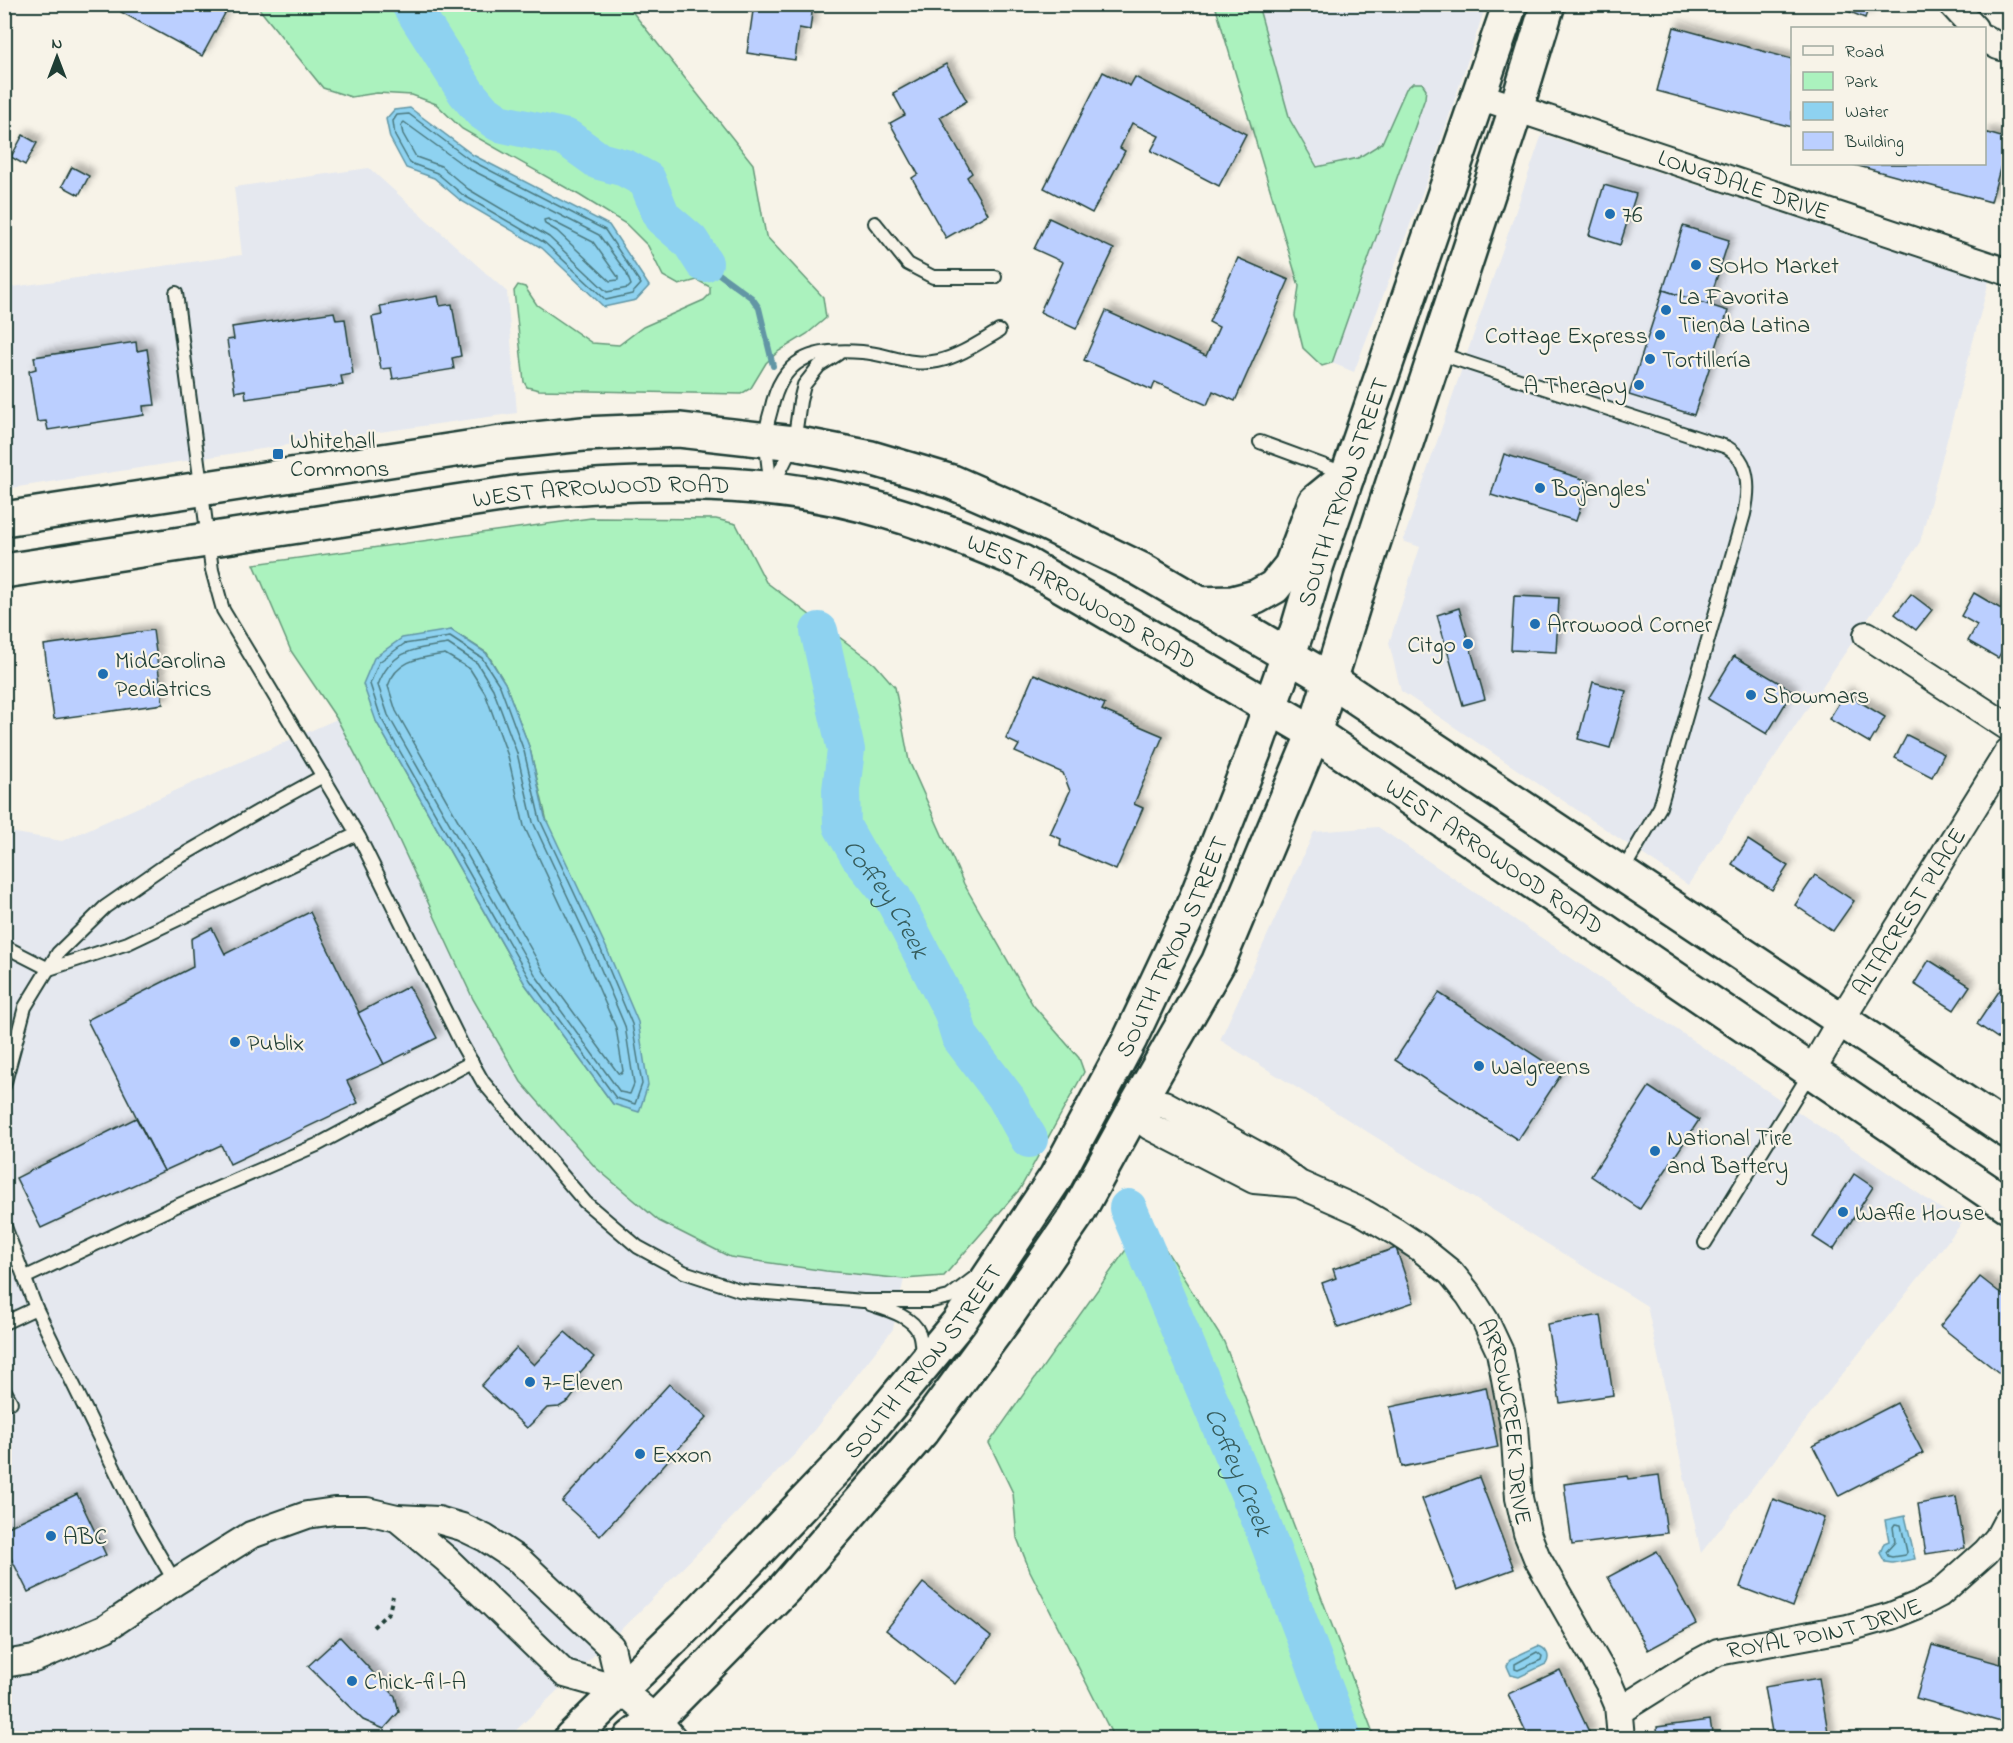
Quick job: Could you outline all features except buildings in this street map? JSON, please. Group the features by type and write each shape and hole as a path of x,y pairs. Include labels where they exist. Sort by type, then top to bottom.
{"main road":[{"name":"SOUTH TRYON STREET","path":"571,1738 692,1620 840,1465 959,1322 1056,1177 1130,1039 1195,901 1254,752 1510,4"},
{"name":"SOUTH TRYON STREET","path":"631,1738 664,1729 923,1430 1007,1316 1076,1216 1138,1103 1197,1004 1218,963 1314,733 1332,681 1361,580 1516,109 1548,4"},
{"name":"WEST ARROWOOD ROAD","path":"4,519 507,442 583,434 680,430 835,449 952,482 1037,519 1119,559 1332,681 2008,1131"},
{"path":"1198,604 1233,603 1256,597 1274,587 1291,566 1316,502 1348,475"},
{"name":"WEST ARROWOOD ROAD","path":"4,571 514,493 586,486 678,483 771,488 868,506 976,543 1022,562 1314,733 2008,1204"}],"street":[{"path":"1952,4 1973,27"},
{"path":"1986,39 2008,49"},
{"name":"LONGDALE DRIVE","path":"1479,96 2008,272"},
{"path":"1867,635 2008,727"},
{"name":"ALTACREST PLACE","path":"1811,1072 2008,752"},
{"name":"ARROWCREEK DRIVE","path":"1138,1103 1149,1126 1254,1180 1299,1184 1362,1212 1420,1248 1451,1273 1485,1320 1500,1352 1514,1426 1520,1498 1527,1533 1537,1558 1609,1684 1618,1705 1621,1738"},
{"path":"4,1664 34,1659 106,1628 251,1535 307,1515 356,1511 397,1518 438,1520 462,1527 485,1538 520,1561 611,1647 621,1690"},
{"path":"397,1518 446,1559 564,1674 621,1690 664,1729"},
{"name":"ROYAL POINT DRIVE","path":"1619,1711 1686,1669 1719,1652 1848,1628 1891,1616 1918,1605 1939,1594 1986,1552 1998,1538 2008,1519"}],"lane":[{"path":"875,223 908,264 933,277 995,277"},
{"path":"176,293 200,489 216,589 223,610 357,834 483,1082 585,1202 638,1247 684,1272 742,1292 863,1301 932,1301 949,1297 1004,1255"},
{"path":"771,488 780,441 776,390 785,373 796,362 809,356 832,352 864,352 916,363 938,361 957,354 999,331"},
{"path":"771,488 780,441 800,401 804,385 819,366 830,358 845,352"},
{"path":"1435,353 1710,442 1729,449 1741,461 1747,479 1748,497 1660,807 1621,873"},
{"path":"1260,442 1348,475"},
{"path":"4,1086 25,1007 58,953 105,907 164,866 323,776"},
{"path":"4,946 49,969 128,943 357,834"},
{"path":"24,1278 174,1207 231,1184 317,1144 472,1062"},
{"path":"1705,1243 1811,1072"},
{"path":"4,1224 10,1260 24,1278 36,1308 143,1527 175,1582"},
{"path":"863,1301 899,1315 917,1327 921,1336 922,1366"},
{"path":"4,1323 36,1308"},
{"path":"4,1389 10,1402"}],"path":[{"path":"373,1627 389,1612 393,1596"}],"shaded area":[{"path":"1225,5 1486,5 1434,162 1354,372 1332,363"},
{"path":"1542,134 1989,281 1920,542 1688,885 1401,691 1389,643 1420,547 1403,541"},
{"path":"369,168 507,292 517,413 307,442 5,489 5,288 242,255 234,187"},
{"path":"337,719 391,823 473,999 826,1271 904,1279 893,1329 797,1452 640,1611 508,1738 5,1738 4,831 62,841"},
{"path":"1378,827 1962,1223 1701,1553 1647,1306 1220,1040 1314,832"}],"green space":[{"path":"256,5 627,5 753,164 766,236 823,297 826,318 807,334 779,351 766,363 751,388 741,394 539,390 527,387 524,382 514,291 518,285 525,287 537,305 592,343 619,345 643,327 704,300 710,294 710,287 697,280 679,285 663,276 648,246 626,224 462,129 436,104 412,95 377,93 351,97 323,88"},
{"path":"1215,5 1258,5 1290,120 1317,167 1358,158 1382,143 1406,89 1413,83 1422,83 1426,89 1425,98 1332,363 1322,366 1303,348 1295,316 1299,286"},
{"path":"591,518 716,519 736,524 766,582 875,664 895,687 909,761 964,884 1033,1005 1079,1058 1084,1072 1020,1189 944,1276 904,1279 826,1271 730,1257 659,1221 595,1167 521,1082 473,999 391,823 337,719 291,651 254,564","holes":["451,630 487,653 505,683 530,749 613,1104 525,984 376,721"]},
{"path":"1147,1220 1224,1342 1375,1738 1114,1738 1030,1571 1017,1538 1013,1493 989,1443"}],"water":[{"path":"410,108 473,155 609,225 649,286 636,300 604,307 542,248 460,200 434,178 406,168 390,138 386,119 394,110"},
{"path":"451,630 486,653 505,683 530,749 545,817 606,947 638,1022 648,1085 639,1112 613,1104 525,984 376,721 363,684 374,658 402,638"},
{"path":"1905,1516 1915,1559 1885,1562 1880,1553 1884,1543 1889,1541 1885,1520"},
{"path":"1538,1646 1547,1653 1546,1664 1519,1677 1511,1675 1507,1666 1510,1659"}],"waterway":[{"name":"Coffey Creek","path":"410,4 466,92 482,111 499,123 567,138 599,161 625,168 647,180 662,217 690,241 704,263"},
{"name":"Coffey Creek","path":"704,263 752,298 759,308 773,366"},
{"name":"Coffey Creek","path":"819,631 846,750 841,790 842,826 859,856 893,898 952,1011 960,1037 1005,1096 1029,1139"},
{"name":"Coffey Creek","path":"1128,1208 1262,1524 1343,1738"}],"place":[{"name":"76","path":"1610,214"},
{"name":"SOHO Market","path":"1696,265"},
{"name":"La Favorita Tienda Latina","path":"1666,310"},
{"name":"Cottage Express","path":"1660,335"},
{"name":"Tortillería","path":"1650,359"},
{"name":"A Therapy","path":"1639,385"},
{"name":"Whitehall Commons","path":"278,454"},
{"name":"Bojangles'","path":"1540,488"},
{"name":"Arrowood Corner","path":"1535,624"},
{"name":"Citgo","path":"1468,644"},
{"name":"MidCarolina Pediatrics","path":"103,674"},
{"name":"Showmars","path":"1751,695"},
{"name":"Publix","path":"235,1042"},
{"name":"Walgreens","path":"1479,1066"},
{"name":"National Tire and Battery","path":"1655,1151"},
{"name":"Waffle House","path":"1843,1212"},
{"name":"7-Eleven","path":"530,1382"},
{"name":"Exxon","path":"640,1454"},
{"name":"ABC","path":"51,1536"},
{"name":"Chick-fil-A","path":"352,1681"}]}
